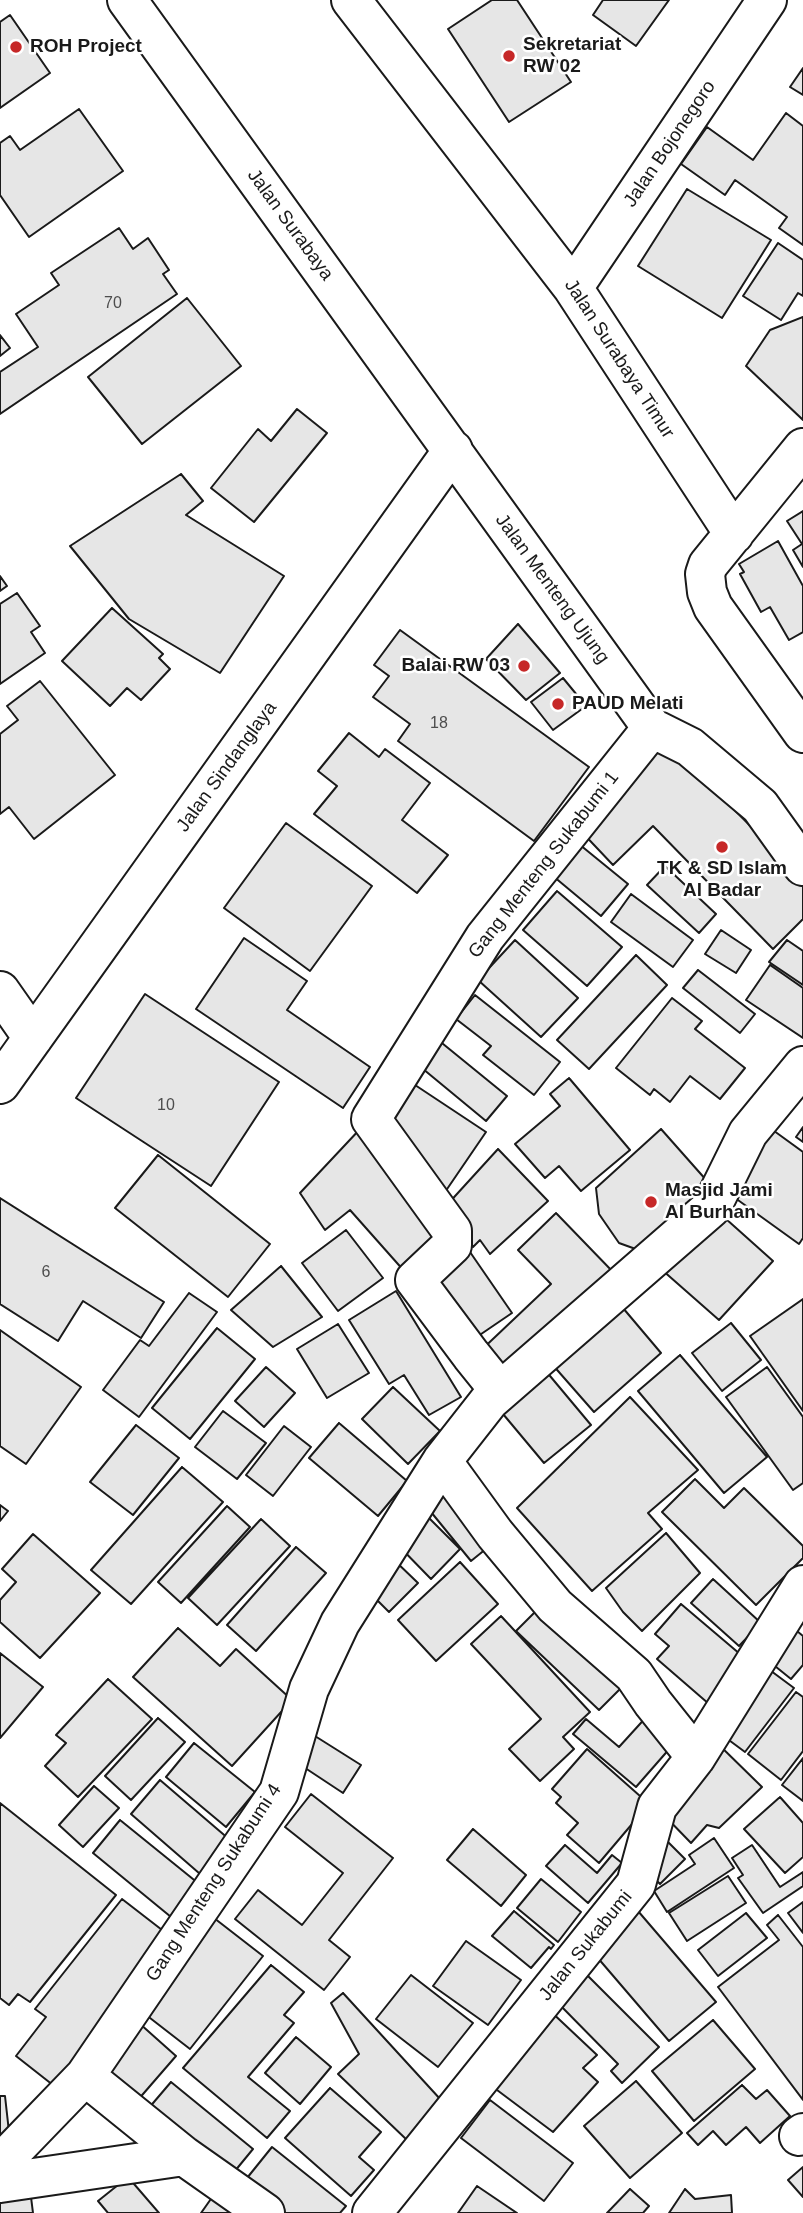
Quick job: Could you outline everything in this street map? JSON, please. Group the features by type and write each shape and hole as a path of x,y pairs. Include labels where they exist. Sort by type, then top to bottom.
{"street":[{"name":"Jalan Surabaya","path":"127,0 453,450"},
{"name":"Jalan Surabaya Timur","path":"351,0 573,288 734,534"},
{"name":"Jalan Bojonegoro","path":"573,288 767,0"},
{"path":"803,448 708,565 705,574 713,607 803,733"},
{"name":"Jalan Menteng Ujung","path":"453,450 652,728"},
{"name":"Jalan Sindanglaya","path":"0,1084 453,450"},
{"path":"652,728 691,747 760,806 803,866"},
{"name":"Gang Menteng Sukabumi 1","path":"500,1391 415,1280 452,1245 452,1231 371,1119 485,937 652,728"},
{"path":"0,990 33,1038"},
{"name":"Gang Menteng Sukabumi 4","path":"0,2164 85,2076 279,1792 309,1689 340,1623 442,1461 489,1401 711,1208 748,1133 803,1066"},
{"path":"442,1461 495,1534 555,1606 634,1675 696,1757"},
{"name":"Jalan Sukabumi","path":"372,2213 636,1884 657,1807 696,1757 803,1585"},
{"path":"85,2076 184,2156 265,2213"},
{"path":"0,2183 184,2156"}],"building":[{"name":"Sekretariat RW 02","path":"492,0 517,0 571,82 509,122 448,29"},
{"path":"603,0 669,0 636,46 593,15"},
{"name":"ROH Project","path":"10,15 50,73 0,108 0,22"},
{"path":"803,68 803,95 790,87"},
{"path":"79,109 123,171 29,237 0,195 0,143 10,136 20,150"},
{"path":"786,113 803,126 803,245 779,228 787,217 735,180 725,195 681,164 707,127 753,160"},
{"path":"687,189 771,240 722,318 638,266"},
{"path":"119,228 133,249 148,238 169,270 163,274 177,294 0,414 0,372 38,347 16,314 59,285 51,273"},
{"path":"778,243 803,260 803,296 798,293 781,320 743,296"},
{"path":"187,298 241,366 142,444 88,377"},
{"path":"803,317 803,420 746,366 770,330"},
{"path":"0,335 10,348 0,356"},
{"path":"297,409 327,433 254,522 211,488 258,429 271,441"},
{"path":"181,474 203,501 186,515 284,576 220,673 129,619 70,546"},
{"path":"803,511 803,567 793,550 802,544 787,521"},
{"path":"778,541 803,586 803,632 789,640 770,607 761,612 740,574 744,572 739,564"},
{"path":"0,576 7,586 0,591"},
{"path":"17,593 40,626 31,632 45,653 0,684 0,604"},
{"path":"112,608 163,654 159,658 170,669 141,700 127,688 110,706 62,661"},
{"name":"Balai RW 03","path":"518,624 560,673 526,700 486,659"},
{"path":"400,630 589,767 534,841 398,741 410,724 373,697 389,676 374,665"},
{"name":"PAUD Melati","path":"563,678 586,706 553,730 531,702"},
{"path":"40,681 115,775 34,839 9,807 0,814 0,734 18,720 7,706"},
{"path":"349,733 379,757 385,749 430,783 402,820 448,855 417,893 314,814 337,786 318,771"},
{"name":"TK & SD Islam Al Badar","path":"667,742 803,879 803,919 773,949 653,826 613,865 578,828"},
{"path":"286,823 372,886 310,971 224,908"},
{"path":"574,840 628,884 601,916 547,871"},
{"path":"665,866 716,914 699,933 647,885"},
{"path":"557,891 622,947 587,986 523,930"},
{"path":"631,894 693,940 673,967 611,922"},
{"path":"721,930 751,950 736,973 705,954"},
{"path":"244,938 307,981 287,1010 370,1067 343,1108 196,1009"},
{"path":"515,940 578,998 541,1037 478,980"},
{"path":"787,940 803,951 803,985 769,962"},
{"path":"636,955 667,985 589,1069 557,1040"},
{"path":"770,965 803,988 803,1038 746,1000"},
{"path":"698,970 755,1014 740,1033 683,988"},
{"path":"145,994 279,1082 211,1186 76,1098"},
{"path":"475,995 560,1062 534,1095 483,1055 491,1046 456,1019"},
{"path":"672,998 702,1021 695,1029 745,1068 720,1099 690,1076 670,1102 654,1089 650,1095 616,1068"},
{"path":"437,1039 507,1096 486,1121 417,1064"},
{"path":"569,1078 630,1150 581,1191 559,1166 545,1178 515,1144 560,1106 550,1094"},
{"path":"409,1081 486,1132 443,1195 383,1124"},
{"path":"803,1127 803,1142 796,1137"},
{"path":"361,1128 450,1240 405,1272 350,1210 325,1230 300,1193"},
{"path":"770,1128 803,1152 803,1238 799,1244 724,1190"},
{"name":"Masjid Jami Al Burhan","path":"661,1129 715,1190 655,1256 619,1243 599,1214 596,1188"},
{"path":"498,1149 548,1201 490,1254 480,1240 473,1247 451,1224 446,1206"},
{"path":"158,1155 270,1244 228,1297 115,1208"},
{"path":"0,1198 164,1302 141,1338 83,1301 58,1341 0,1304"},
{"path":"716,1210 773,1261 719,1320 661,1269"},
{"path":"556,1213 614,1273 500,1382 475,1356 551,1284 518,1250"},
{"path":"346,1230 383,1278 338,1311 302,1263"},
{"path":"470,1252 512,1313 465,1345 423,1284"},
{"path":"281,1266 322,1317 273,1347 231,1310"},
{"path":"396,1291 461,1397 429,1415 404,1375 389,1384 349,1320"},
{"path":"189,1293 217,1312 139,1417 103,1390 140,1340 149,1346"},
{"path":"612,1295 661,1353 594,1412 544,1355"},
{"path":"803,1299 803,1411 750,1336"},
{"path":"731,1323 761,1360 722,1391 692,1353"},
{"path":"338,1324 369,1373 327,1398 297,1349"},
{"path":"217,1328 255,1359 190,1439 152,1408"},
{"path":"0,1330 81,1387 26,1464 0,1446"},
{"path":"680,1355 767,1457 724,1493 638,1391"},
{"path":"540,1364 591,1425 544,1463 493,1402"},
{"path":"266,1367 295,1393 264,1427 235,1401"},
{"path":"767,1367 803,1417 803,1483 793,1490 726,1397"},
{"path":"393,1387 440,1431 408,1464 362,1419"},
{"path":"630,1397 698,1470 648,1513 662,1529 592,1591 517,1508"},
{"path":"223,1411 266,1443 237,1479 195,1447"},
{"path":"339,1423 407,1481 378,1516 309,1458"},
{"path":"136,1425 179,1458 133,1515 90,1482"},
{"path":"284,1426 311,1447 273,1496 246,1475"},
{"path":"182,1467 223,1502 131,1604 91,1570"},
{"path":"695,1479 724,1508 744,1488 803,1546 803,1558 756,1605 662,1512"},
{"path":"448,1480 497,1540 471,1561 422,1501"},
{"path":"0,1505 8,1511 0,1521"},
{"path":"227,1506 250,1527 181,1603 158,1582"},
{"path":"422,1511 460,1549 431,1579 393,1540"},
{"path":"261,1519 290,1546 217,1625 188,1598"},
{"path":"666,1533 700,1573 642,1631 623,1612 606,1588"},
{"path":"33,1534 100,1593 40,1658 0,1622 0,1600 16,1582 2,1569"},
{"path":"296,1547 326,1573 256,1651 227,1625"},
{"path":"392,1558 418,1583 389,1612 364,1587"},
{"path":"460,1562 498,1604 436,1661 398,1620"},
{"path":"713,1579 761,1623 739,1646 691,1603"},
{"path":"543,1604 625,1684 599,1710 516,1631"},
{"path":"681,1604 747,1660 709,1704 657,1659 669,1646 655,1634"},
{"path":"501,1616 590,1712 563,1737 574,1749 540,1781 509,1749 541,1719 471,1644"},
{"path":"791,1626 803,1636 803,1665 791,1679 765,1658"},
{"path":"178,1628 220,1666 236,1649 292,1700 232,1766 133,1677"},
{"path":"0,1653 43,1687 0,1738"},
{"path":"763,1665 794,1688 745,1752 714,1729"},
{"path":"108,1679 152,1719 78,1797 45,1766 66,1743 56,1735"},
{"path":"796,1692 803,1697 803,1751 781,1780 748,1754"},
{"path":"649,1714 678,1739 636,1787 573,1734 586,1719 619,1747"},
{"path":"158,1718 185,1742 131,1800 105,1776"},
{"path":"307,1731 361,1765 343,1793 290,1758"},
{"path":"714,1740 762,1787 719,1828 707,1825 691,1843 660,1811"},
{"path":"194,1743 255,1792 226,1827 166,1777"},
{"path":"587,1749 649,1804 599,1863 567,1835 578,1823 556,1803 561,1797 552,1789"},
{"path":"803,1758 803,1801 782,1785"},
{"path":"160,1780 237,1846 207,1880 131,1814"},
{"path":"94,1786 119,1808 83,1847 59,1825"},
{"path":"311,1794 393,1858 329,1940 350,1957 324,1990 235,1919 258,1890 302,1925 343,1873 285,1827"},
{"path":"780,1797 803,1823 803,1857 785,1873 744,1829"},
{"path":"0,1803 116,1895 30,2002 18,1994 9,2005 0,1998"},
{"path":"120,1820 209,1892 182,1926 93,1853"},
{"path":"473,1829 526,1875 501,1906 447,1860"},
{"path":"714,1838 734,1868 667,1912 654,1891 695,1864 689,1855"},
{"path":"667,1841 685,1859 660,1884 642,1866"},
{"path":"565,1845 597,1873 612,1855 622,1863 588,1903 546,1866"},
{"path":"752,1845 780,1887 803,1872 803,1886 763,1913 738,1878 743,1875 732,1858"},
{"path":"728,1876 746,1903 687,1941 669,1913"},
{"path":"541,1879 581,1912 558,1942 517,1908"},
{"path":"122,1899 175,1940 58,2089 16,2056 46,2017 35,2009"},
{"path":"803,1902 803,1933 788,1913"},
{"path":"514,1911 554,1945 551,1949 549,1947 531,1968 492,1936"},
{"path":"638,1911 716,2002 669,2041 591,1950"},
{"path":"746,1913 767,1938 718,1976 698,1950"},
{"path":"778,1915 803,1947 803,2100 718,1987 779,1940 767,1925"},
{"path":"214,1918 263,1956 190,2049 141,2011"},
{"path":"466,1941 521,1980 488,2025 433,1986"},
{"path":"271,1965 304,1992 284,2015 294,2023 248,2077 290,2111 267,2138 183,2068"},
{"path":"584,1972 659,2047 622,2083 611,2071 618,2064 555,2000"},
{"path":"411,1975 473,2023 438,2067 376,2019"},
{"path":"343,1993 441,2100 408,2141 338,2074 359,2054 331,2003"},
{"path":"546,2007 597,2055 583,2068 598,2082 553,2132 485,2081"},
{"path":"713,2020 755,2069 694,2121 652,2071"},
{"path":"139,2023 176,2056 137,2101 99,2068"},
{"path":"296,2037 331,2067 300,2104 265,2073"},
{"path":"636,2081 682,2133 630,2178 584,2126"},
{"path":"171,2082 253,2149 230,2177 148,2109"},
{"path":"742,2085 756,2099 767,2090 790,2116 760,2143 746,2127 726,2145 713,2131 698,2145 687,2133"},
{"path":"330,2088 381,2132 359,2157 374,2170 351,2196 285,2138"},
{"path":"0,2096 5,2096 11,2150 0,2152"},
{"path":"490,2100 573,2163 544,2201 461,2138"},
{"path":"272,2147 346,2206 340,2213 281,2213 243,2183"},
{"path":"803,2167 803,2197 788,2180"},
{"path":"128,2177 159,2213 108,2213 98,2201"},
{"path":"477,2186 517,2213 458,2213"},
{"path":"30,2189 33,2213 0,2213 0,2193"},
{"path":"630,2189 649,2206 643,2213 607,2213"},
{"path":"685,2189 695,2199 731,2195 732,2213 669,2213"},
{"path":"213,2196 238,2213 201,2213"}],"place":[{"name":"ROH Project","path":"16,47"},
{"name":"Sekretariat RW 02","path":"509,56"},
{"name":"Balai RW 03","path":"524,666"},
{"name":"PAUD Melati","path":"558,704"},
{"name":"TK & SD Islam Al Badar","path":"722,847"},
{"name":"Masjid Jami Al Burhan","path":"651,1202"}]}
